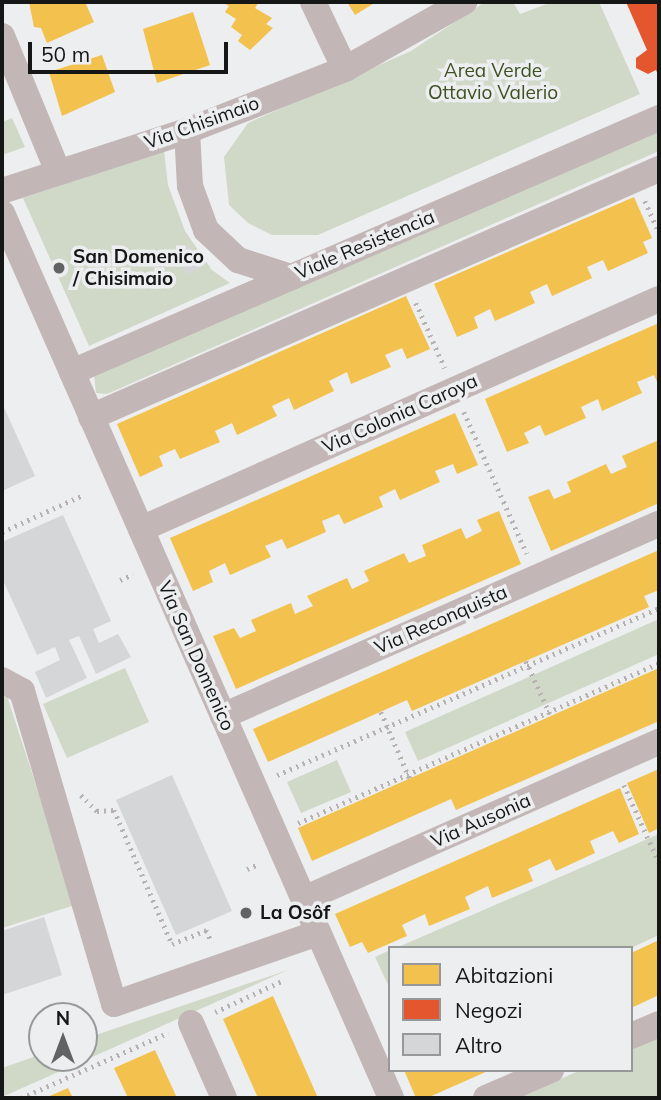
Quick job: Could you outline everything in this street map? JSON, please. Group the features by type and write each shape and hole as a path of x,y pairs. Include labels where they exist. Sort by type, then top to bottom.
{"street":[{"path":"313,2 345,69"},
{"name":"Via Chisimaio","path":"2,191 187,131 345,69 464,2"},
{"path":"2,36 58,172"},
{"name":"Viale Resistencia","path":"72,372 659,118"},
{"path":"187,131 190,186 205,230 238,260 291,277"},
{"path":"91,417 659,169"},
{"name":"Via San Domenico","path":"2,213 391,1098"},
{"name":"Via Colonia Caroya","path":"141,530 659,299"},
{"name":"Via Reconquista","path":"223,716 659,524"},
{"path":"2,680 22,691 114,1004 318,933"},
{"name":"Via Ausonia","path":"304,899 659,742"},
{"path":"191,1023 224,1098"},
{"path":"633,1035 659,1024"},
{"path":"486,1098 546,1072"}],"path":[{"path":"640,191 659,233"},
{"path":"406,280 449,377"},
{"path":"461,405 537,577"},
{"path":"2,532 83,495"},
{"path":"254,785 527,663 659,608"},
{"path":"527,663 550,714"},
{"path":"275,833 550,714 659,663"},
{"path":"381,712 409,776"},
{"path":"614,762 659,862"},
{"path":"74,788 97,811 114,810 173,944 206,930"},
{"path":"203,924 222,966"},
{"path":"21,1098 284,980"}],"green space":[{"name":"Area Verde Ottavio Valerio","path":"485,2 513,2 520,14 552,2 599,2 640,94 318,235 272,235 248,223 229,205 224,157 248,123 411,51"},
{"path":"12,118 25,147 2,155 2,122"},
{"path":"659,125 659,151 107,394 96,393 94,375"},
{"path":"164,151 168,185 185,231 212,270 230,283 89,346 23,198"},
{"path":"659,619 659,654 418,761 405,732"},
{"path":"125,668 149,722 67,758 43,704"},
{"path":"7,696 75,905 2,928 2,698"},
{"path":"337,760 351,792 301,813 287,782"},
{"path":"659,834 659,935 633,947 401,946"},
{"path":"388,951 388,985 375,957"},
{"path":"288,970 98,1054 98,1034"},
{"path":"659,1036 659,1098 516,1098 576,1072 633,1072 633,1047"},
{"path":"28,1059 28,1072 58,1072 2,1097 2,1068"}],"building: Abitazioni":[{"path":"29,2 85,2 94,22 47,43 41,28 34,27"},
{"path":"222,2 259,2 255,8 272,18 266,24 273,28 250,50 238,41 242,35 231,27 236,19 225,12 229,6"},
{"path":"347,2 376,2 355,15"},
{"path":"193,12 210,65 157,83 143,29"},
{"path":"102,55 115,92 62,116 49,72"},
{"path":"634,197 652,238 643,242 648,253 608,271 603,260 587,267 592,278 552,296 547,284 530,292 535,303 495,321 490,309 474,317 478,328 457,337 434,284"},
{"path":"406,296 430,349 407,359 402,348 385,355 391,367 351,384 347,372 329,381 334,391 294,410 289,398 272,406 277,416 237,435 232,423 215,431 220,442 180,459 175,449 159,456 163,466 140,477 117,424"},
{"path":"659,323 659,386 654,375 637,382 642,393 602,411 598,399 581,407 586,418 545,436 540,425 524,433 529,443 507,452 485,399"},
{"path":"455,413 478,465 457,474 453,464 435,471 440,482 400,500 395,489 379,497 383,507 344,524 339,514 322,521 326,532 287,549 282,539 265,546 271,557 230,575 225,563 209,571 213,582 193,591 170,538"},
{"path":"659,440 659,503 551,551 528,497 549,489 554,499 571,492 567,482 606,464 611,474 627,467 622,456"},
{"path":"499,511 521,564 236,689 213,636 234,628 240,638 256,631 251,620 291,603 295,614 313,606 307,596 347,578 352,589 369,581 364,571 404,553 409,563 426,556 422,545 461,528 466,539 482,531 477,520"},
{"path":"659,550 659,590 644,596 649,607 412,711 407,700 268,762 253,729"},
{"path":"659,668 659,721 456,810 451,799 312,861 298,828"},
{"path":"659,769 659,828 649,833 627,783"},
{"path":"620,788 639,834 619,843 613,831 590,841 595,853 556,871 550,859 528,869 533,881 492,898 488,886 465,897 470,909 429,926 425,914 402,925 407,936 368,953 362,942 350,947 335,914"},
{"path":"659,940 659,995 633,1007 633,952"},
{"path":"273,996 318,1098 258,1098 223,1019"},
{"path":"155,1050 177,1098 128,1098 114,1068"},
{"path":"405,1072 486,1072 427,1098 416,1098"},
{"path":"68,1088 73,1098 45,1098"}],"building: Negozi":[{"path":"626,2 659,2 659,77 656,70 648,74 636,68 636,58 647,50"}],"building: Altro":[{"path":"188,245 199,268 186,275 175,251"},
{"path":"2,403 35,476 2,491"},
{"path":"63,515 111,621 93,629 99,643 118,634 131,657 96,674 79,636 69,640 87,678 46,698 35,672 60,660 55,647 37,655 2,578 2,542"},
{"path":"172,775 232,911 176,935 116,800"},
{"path":"44,917 62,975 2,995 2,931"}],"place":[{"name":"San Domenico / Chisimaio","path":"59,268"},
{"name":"La Osôf","path":"246,913"}]}
